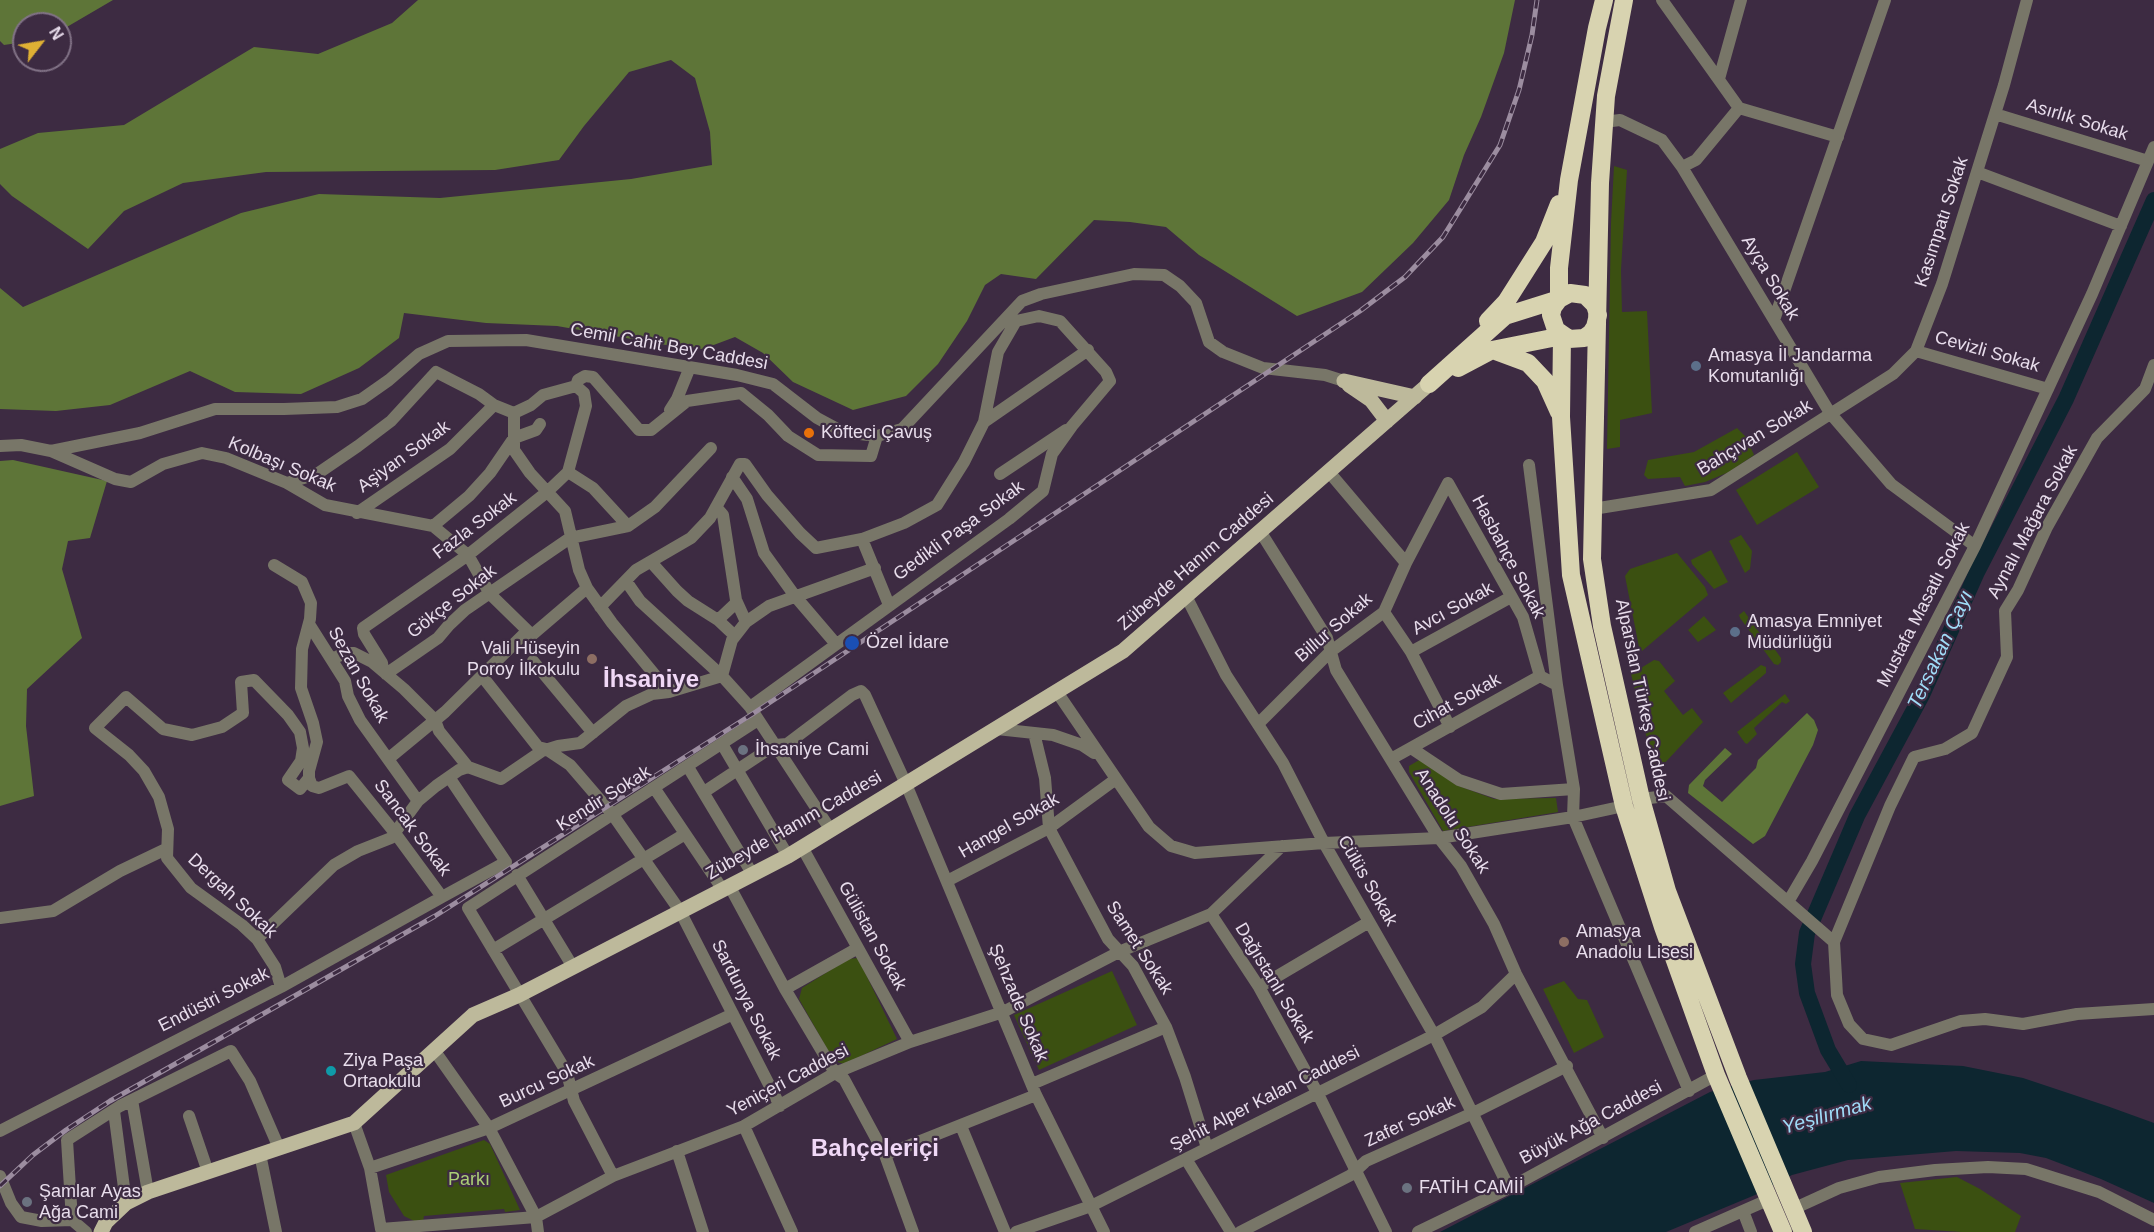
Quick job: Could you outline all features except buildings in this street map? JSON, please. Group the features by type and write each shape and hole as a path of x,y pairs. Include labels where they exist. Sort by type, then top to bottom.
{"highway":[{"path":"1562,336 1552,323 1552,307 1559,299 1559,268 1569,180 1604,0"},
{"name":"Alparslan Türkeş Caddesi","path":"1624,0 1606,96 1600,183 1592,559 1632,802 1738,1078 1774,1192"},
{"path":"1429,384 1506,302 1544,242 1569,180"},
{"path":"1570,293 1584,295 1595,305 1598,315 1595,327 1584,338 1577,340 1562,336 1492,350 1429,384 1505,316 1559,299 1570,293"},
{"name":"Alparslan Türkeş Caddesi","path":"1562,336 1561,417 1571,575 1663,927 1718,1080 1774,1192"},
{"path":"1492,350 1528,363 1545,381 1561,417"},
{"path":"1774,1192 1793,1209 1803,1232"},
{"path":"1774,1192 1783,1232"}],"main road":[{"path":"1344,381 1414,397"},
{"path":"1344,381 1371,400 1387,421"},
{"name":"Zübeyde Hanım Caddesi","path":"101,1232 106,1222 126,1203 148,1192 354,1123 473,1015 519,995 788,856 1123,651 1429,384"}],"street":[{"path":"1662,0 1739,108 1838,137"},
{"path":"1719,79 1741,0"},
{"path":"1774,320 1885,0"},
{"name":"Kasımpatı Sokak","path":"1830,413 1893,374 1916,351 1942,284 1995,114 2027,0"},
{"path":"1682,166 1696,160 1739,108"},
{"name":"Asırlık Sokak","path":"1995,114 2148,161"},
{"name":"Ayça Sokak","path":"1605,122 1620,120 1662,140 1682,166 1830,413 1891,484 1975,546"},
{"name":"Mustafa Masatlı Sokak","path":"1788,902 1812,861 1975,546 2048,389 2154,147"},
{"path":"1977,172 2121,226"},
{"name":"Cemil Cahit Bey Caddesi","path":"0,446 21,445 51,451 140,433 215,409 337,407 362,399 389,380 419,354 448,341 526,339 690,367 773,384 817,418 843,432 877,436 902,429 1022,301 1041,294 1134,274 1164,275 1180,286 1196,303 1209,342 1223,352 1263,368 1325,375 1344,381"},
{"path":"600,607 636,570 691,538 710,518 738,465 745,464 767,495 816,548 862,538 904,523 937,504 964,462 984,422 998,352 1016,321 1022,301"},
{"name":"Gedikli Paşa Sokak","path":"750,707 1009,519 1043,491 1052,454 1110,381 1106,372 1088,350 1060,321 1039,316 1016,321"},
{"path":"984,422 1088,350"},
{"name":"Cevizli Sokak","path":"1916,351 2048,389"},
{"name":"Aynalı Mağara Sokak","path":"1829,938 1914,757 1945,749 1972,733 2007,657 2005,611 2018,590 2047,527 2097,438 2145,389 2154,365"},
{"path":"662,422 677,399 690,367"},
{"path":"287,483 317,474 391,421 436,372 479,394 494,405 514,413 531,405 543,394 576,386"},
{"path":"576,386 578,380 585,376 593,377 639,430 651,430 687,401 741,393 788,436 818,455 871,456 877,436"},
{"path":"576,386 584,393 586,406 568,472 593,488 628,526"},
{"name":"Aşiyan Sokak","path":"357,513 450,449 494,405"},
{"path":"514,413 514,450 530,473 565,511 579,570 587,588 669,692"},
{"name":"Bahçıvan Sokak","path":"1593,509 1711,490 1830,413"},
{"path":"433,526 469,496 490,473 514,438 536,430 540,424"},
{"path":"1000,474 1072,426"},
{"path":"570,538 628,526 655,507 711,448"},
{"name":"Kolbaşı Sokak","path":"51,451 115,479 131,482 163,464 202,453 226,458 287,483 325,505 433,526 468,555 490,594 532,635"},
{"path":"1529,465 1557,685 1574,789 1573,817 1689,1091"},
{"name":"Fazla Sokak","path":"384,672 382,663 364,634 363,628 468,555 547,492 568,472"},
{"path":"1329,472 1406,563"},
{"path":"732,477 747,500 764,553 795,596 836,644"},
{"name":"Billur Sokak","path":"1258,724 1330,652 1384,612 1406,563 1448,483"},
{"name":"Hasbahçe Sokak","path":"1448,483 1523,617 1540,676"},
{"path":"716,507 723,515 737,602 746,622"},
{"name":"Anadolu Sokak","path":"1260,531 1327,638 1336,670 1439,838 1461,866 1494,924 1516,974 1567,1066 1603,1138"},
{"name":"Gökçe Sokak","path":"384,672 438,638 448,625 465,610 570,538"},
{"path":"862,538 889,605"},
{"path":"651,562 688,601 718,620 735,636"},
{"path":"274,565 302,582 310,603 309,624 302,649 300,688 313,723 317,742 309,778"},
{"path":"722,676 735,636 746,622 769,606 874,568"},
{"path":"626,581 640,601 722,676 750,707 830,829"},
{"path":"388,759 435,720 523,635 532,635 587,588"},
{"name":"Cülüs Sokak","path":"1186,596 1226,675 1283,763 1324,843 1434,1035 1509,1188"},
{"name":"Avcı Sokak","path":"1411,652 1511,597"},
{"path":"718,620 737,602"},
{"path":"1384,612 1411,652 1450,727"},
{"name":"Sezan Sokak","path":"309,624 345,681 348,696 360,720 418,801"},
{"path":"332,659 345,653 354,653 372,662 435,720 440,731 468,768"},
{"path":"533,661 593,733"},
{"name":"Sardunya Sokak","path":"482,676 538,747 546,749 570,765 613,815 680,911 780,1106"},
{"path":"257,939 334,865 358,850 391,838 418,801 459,770 468,768 501,779 546,749 580,743 626,706 652,694 669,692 722,676"},
{"path":"1540,676 1557,685"},
{"name":"Cihat Sokak","path":"1391,759 1540,676"},
{"name":"Dergah Sokak","path":"281,987 275,967 257,939 242,925 191,888 167,858 168,829 159,797 144,771 129,755 95,728 126,697 163,729 192,735 222,727 243,713 241,682 254,680 288,715 300,732 303,748 301,761 288,780 300,789 309,778"},
{"name":"Şehzade Sokak","path":"774,745 787,744 852,695 861,692 865,695 906,783 1034,1089 1104,1232"},
{"path":"1057,692 1149,827 1171,846 1195,853 1324,843 1439,838 1573,817 1666,796 1829,938 1837,995 1849,1024 1863,1039 1891,1045 1961,1021 1985,1019 2023,1024 2077,1014 2154,1009"},
{"name":"Kendir Sokak","path":"493,950 468,908 759,720"},
{"path":"998,729 1053,735 1082,745 1102,759"},
{"name":"Samet Sokak","path":"1034,733 1045,778 1049,828 1108,939 1133,966 1166,1027 1185,1077 1207,1148"},
{"path":"722,744 788,856"},
{"path":"704,792 774,745"},
{"path":"1411,748 1459,780 1501,794 1574,789"},
{"path":"688,767 753,875"},
{"name":"Sancak Sokak","path":"309,778 312,786 319,788 349,776 442,897 506,862 449,777"},
{"name":"Hangel Sokak","path":"947,881 1049,828 1116,779"},
{"path":"655,789 685,834 726,888 835,1073 844,1079 885,1155 913,1232"},
{"path":"613,1176 574,1101 567,1073 493,950 685,834"},
{"name":"Yeniçeri Caddesi","path":"354,1123 370,1168 381,1230 460,1228 536,1217 613,1176 744,1126 835,1073 910,1042 1003,1012 1121,951 1211,914 1282,846"},
{"name":"Gülistan Sokak","path":"802,847 910,1042"},
{"path":"0,918 53,911 120,871 166,849"},
{"path":"517,875 573,967"},
{"name":"Endüstri Sokak","path":"0,1131 281,987 442,897"},
{"name":"Dağıstanlı Sokak","path":"1211,914 1259,987 1318,1094 1386,1232"},
{"path":"1259,987 1369,922"},
{"path":"785,989 858,948"},
{"name":"Şehit Alper Kalan Caddesi","path":"1016,1232 1091,1206 1434,1035 1482,1007 1516,974"},
{"name":"Burcu Sokak","path":"370,1168 489,1128 732,1014"},
{"path":"885,1155 961,1126 1166,1027"},
{"path":"434,1050 489,1128 536,1217 538,1232"},
{"path":"72,1220 67,1140 132,1100 231,1051 250,1081 279,1148"},
{"name":"Zafer Sokak","path":"1240,1232 1351,1175 1366,1161 1473,1113 1567,1066"},
{"name":"Büyük Ağa Caddesi","path":"1418,1232 1509,1188 1689,1091 1718,1080"},
{"path":"132,1100 148,1192"},
{"path":"114,1111 126,1203"},
{"path":"189,1116 208,1172"},
{"path":"744,1126 792,1232"},
{"path":"961,1126 1005,1232"},
{"path":"677,1151 703,1232"},
{"path":"260,1154 276,1232"},
{"path":"1186,1159 1231,1232"},
{"path":"1793,1209 1839,1188 1879,1177 1935,1170 1988,1167 2026,1169 2099,1191 2154,1220"},
{"path":"0,1176 11,1203 21,1217 42,1221 72,1220 86,1232"},
{"path":"1695,1232 1743,1211 1774,1192"},
{"path":"0,1211 11,1203"},
{"path":"1743,1211 1751,1232"}],"green space":[{"path":"0,0 113,0 72,24 72,12 12,12 12,44 4,45 0,41"},
{"path":"418,0 1515,0 1504,53 1449,200 1413,243 1362,292 1297,316 1199,255 1166,227 1094,220 1036,279 1001,274 985,285 967,321 938,364 906,396 853,410 793,382 763,353 735,337 703,349 672,346 557,326 486,323 404,313 399,338 359,368 301,394 235,392 190,371 110,405 56,411 0,409 0,288 23,307 241,213 319,194 440,198 631,179 712,165 710,132 695,78 671,60 629,72 559,160 495,170 266,172 183,183 124,211 88,249 12,196 0,184 0,149 38,133 124,125 254,47 318,54 392,23"},
{"path":"1614,166 1627,170 1621,270 1622,312 1647,311 1652,413 1620,420 1620,447 1607,449 1611,223"},
{"path":"1737,428 1746,437 1754,455 1729,472 1705,482 1685,486 1680,477 1648,479 1644,475 1648,460 1694,452"},
{"path":"1797,452 1819,487 1757,525 1736,490"},
{"path":"13,460 107,481 90,538 68,541 62,569 82,638 27,689 26,726 34,796 0,806 0,461"},
{"path":"1741,535 1752,551 1750,569 1745,573 1729,541"},
{"path":"1711,550 1728,582 1714,589 1691,560"},
{"path":"1677,553 1705,587 1708,595 1642,651 1639,647 1625,576 1630,569"},
{"path":"1744,611 1766,642 1771,644 1781,658 1778,665 1774,664 1740,618 1739,615"},
{"path":"1704,616 1716,630 1698,642 1688,630"},
{"path":"1654,660 1659,661 1675,681 1664,691 1683,715 1692,708 1703,722 1661,767 1653,764 1631,674"},
{"path":"1761,665 1766,667 1766,673 1731,703 1723,693"},
{"path":"1785,694 1790,701 1786,704 1782,702 1754,728 1757,734 1747,744 1745,743 1737,732"},
{"path":"1807,713 1814,720 1818,730 1813,745 1765,836 1753,844 1688,793 1689,785 1725,748 1732,754 1705,780 1703,786 1722,802 1756,768 1758,760"},
{"path":"1421,759 1456,785 1494,799 1556,798 1558,812 1443,831 1409,772 1409,766"},
{"path":"858,958 897,1039 844,1064 834,1061 799,999 802,988 848,959"},
{"path":"1112,971 1137,1025 1039,1070 1014,1015"},
{"path":"1564,981 1578,999 1587,1000 1604,1037 1574,1053 1543,989"},
{"name":"Parkı","path":"484,1140 490,1144 520,1210 505,1212 504,1209 424,1216 423,1221 414,1221 404,1216 389,1192 386,1175"},
{"path":"1957,1177 2021,1216 2015,1232 1915,1229 1900,1183"}],"water":[{"name":"Yeşilırmak","path":"1861,1061 1963,1066 2023,1078 2154,1123 2154,1203 2046,1158 2020,1153 1956,1151 1848,1160 1792,1175 1755,1195 1666,1232 1440,1232 1710,1092 1754,1080 1825,1072"}],"waterway":[{"name":"Tersakan Çayı","path":"1849,1085 1828,1050 1807,993 1803,964 1807,933 1857,816 1922,695 1977,572 2066,399 2154,200"}],"railway":[{"path":"0,1186 33,1155 110,1101 435,916 754,713 1360,311 1405,277 1443,237 1500,145 1519,90 1532,35 1537,0"}],"place":[{"name":"Amasya İl Jandarma Komutanlığı","path":"1696,366"},
{"name":"Köfteci Çavuş","path":"809,433"},
{"name":"Amasya Emniyet Müdürlüğü","path":"1735,632"},
{"name":"Özel İdare","path":"852,643"},
{"name":"Vali Hüseyin Poroy İlkokulu","path":"592,659"},
{"name":"İhsaniye Cami","path":"743,750"},
{"name":"Amasya Anadolu Lisesi","path":"1564,942"},
{"name":"Ziya Paşa Ortaokulu","path":"331,1071"},
{"name":"FATİH CAMİİ","path":"1407,1188"},
{"name":"Şamlar Ayas Ağa Cami","path":"27,1202"}],"district":[{"name":"İhsaniye","path":"651,680"},
{"name":"Bahçeleriçi","path":"875,1149"}]}
